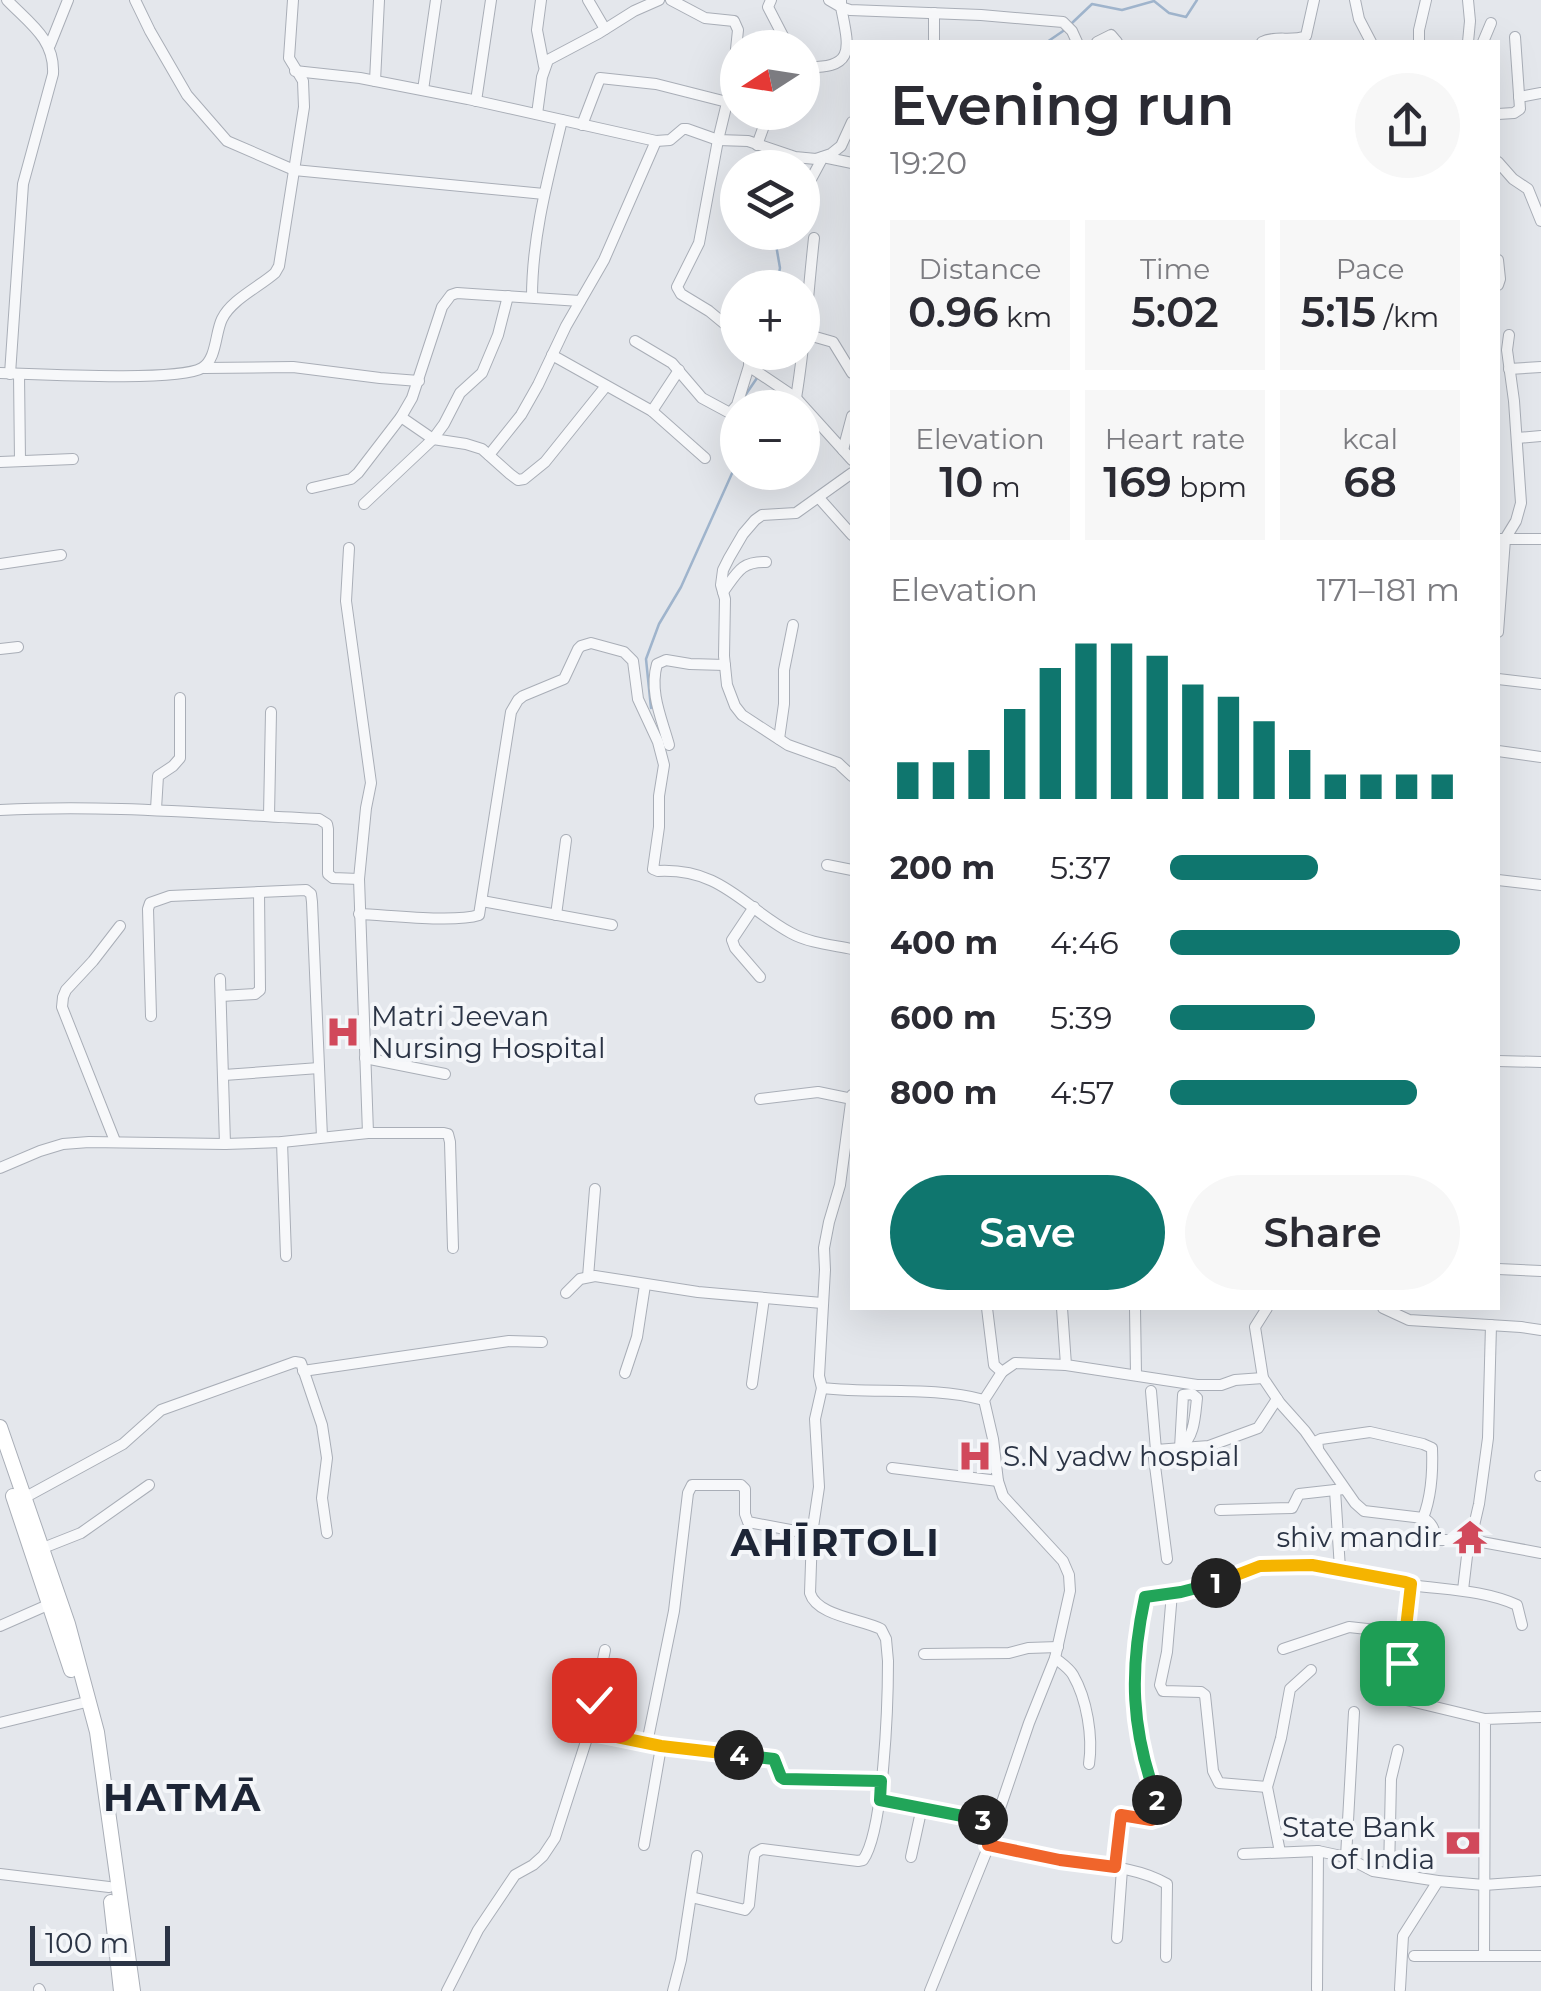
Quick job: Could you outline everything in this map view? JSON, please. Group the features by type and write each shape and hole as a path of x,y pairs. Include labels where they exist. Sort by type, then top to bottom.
{"main road":[{"path":"0,1427 90,1733 121,1991"},
{"path":"0,1456 68,1624 97,1732 133,1991"}],"street":[{"path":"6,0 50,46 54,58 21,200 10,374 20,461"},
{"path":"50,46 68,0"},
{"path":"135,0 187,95 226,141 294,170 544,194"},
{"path":"202,368 210,360 228,308 275,274 279,266 305,91 290,58 294,0"},
{"path":"375,81 380,0"},
{"path":"423,90 436,0"},
{"path":"476,101 491,0"},
{"path":"537,114 544,67 537,30 541,0"},
{"path":"588,0 605,29"},
{"path":"544,67 554,55 658,0"},
{"path":"671,0 706,18 734,21 737,30"},
{"path":"771,0 768,7 780,30"},
{"path":"829,0 850,10 899,6 934,13 1041,19 1072,32"},
{"path":"980,0 981,15"},
{"path":"1268,40 1306,36 1314,0"},
{"path":"1355,0 1370,40"},
{"path":"1419,40 1426,0"},
{"path":"1468,0 1468,40"},
{"path":"820,65 834,64 846,54 841,3"},
{"path":"934,13 934,40"},
{"path":"1484,40 1491,23"},
{"path":"1500,114 1520,109 1515,36"},
{"path":"295,71 423,90 656,141 670,140 687,128 718,140 748,142 795,157 816,159 831,154 850,126"},
{"path":"582,125 600,78 656,84 720,100"},
{"path":"1519,97 1541,93"},
{"path":"532,297 544,194 562,120"},
{"path":"720,130 699,243 677,288 720,319"},
{"path":"757,145 762,130"},
{"path":"490,455 521,415 604,260 656,141"},
{"path":"823,157 850,163"},
{"path":"820,163 823,157"},
{"path":"1500,164 1528,189 1541,220"},
{"path":"312,488 358,474 401,417 419,381 447,298 457,293 580,301"},
{"path":"364,504 433,439 460,393 482,373 498,335 508,296"},
{"path":"1500,570 1501,539 1516,521 1522,503 1506,350 1508,335"},
{"path":"820,339 832,342 850,369"},
{"path":"635,341 672,362 702,398 731,412 750,370"},
{"path":"552,354 652,412 705,458"},
{"path":"10,374 152,375 202,368 293,367 419,381"},
{"path":"1509,370 1541,367"},
{"path":"652,412 679,370"},
{"path":"756,370 785,390"},
{"path":"401,417 433,439 475,446 518,480 530,476 545,462 606,386"},
{"path":"1500,387 1512,387"},
{"path":"820,424 850,458"},
{"path":"844,450 850,424"},
{"path":"1517,438 1541,436"},
{"path":"0,462 73,459"},
{"path":"850,475 796,513 762,515 755,520 724,570 722,592 727,685 735,706 779,739 838,763 850,774"},
{"path":"820,498 850,533"},
{"path":"1501,539 1541,539"},
{"path":"349,548 346,601 371,783 359,879 368,1134"},
{"path":"0,564 62,555"},
{"path":"722,592 747,563 766,562"},
{"path":"779,739 792,625"},
{"path":"360,914 473,918 478,915 514,706 531,691 562,682 581,646 591,644 624,652 633,661 638,699 661,750 664,775 653,868 690,872 734,892 790,933 850,949"},
{"path":"0,648 18,647"},
{"path":"669,746 655,696 657,664 666,660 725,665"},
{"path":"1500,679 1541,684"},
{"path":"156,809 158,776 180,758 180,698"},
{"path":"269,816 271,712"},
{"path":"1500,750 1541,757"},
{"path":"0,810 156,809 319,819 327,824 328,874 333,878 359,879"},
{"path":"556,915 566,840"},
{"path":"827,865 850,870"},
{"path":"1500,880 1541,885"},
{"path":"150,1016 150,903 170,896 306,890 310,894 322,1137"},
{"path":"221,996 256,994 260,990 259,892"},
{"path":"482,902 612,925"},
{"path":"754,906 732,940 760,977"},
{"path":"116,1141 62,1007 66,990 120,926"},
{"path":"220,979 225,1144"},
{"path":"365,1058 445,1074"},
{"path":"1500,1061 1541,1062"},
{"path":"224,1075 319,1068"},
{"path":"760,1099 818,1092 850,1097"},
{"path":"690,1898 744,1910 749,1905 758,1851 863,1860 870,1850 880,1800 888,1675 886,1639 876,1626 822,1608 810,1593 818,1487 815,1420 822,1388 818,1376 824,1248 840,1185 850,1112"},
{"path":"0,1168 63,1144 225,1144 368,1134 448,1134 453,1248"},
{"path":"282,1142 286,1256"},
{"path":"588,1276 595,1189"},
{"path":"1500,1269 1541,1271"},
{"path":"566,1293 588,1276 822,1303"},
{"path":"625,1373 637,1337 646,1285"},
{"path":"752,1384 764,1298"},
{"path":"988,1310 994,1365 1002,1372"},
{"path":"1062,1310 1066,1366"},
{"path":"1135,1310 1136,1375"},
{"path":"1266,1310 1255,1326 1262,1378 1318,1449 1340,1489 1364,1510 1429,1521 1437,1540 1470,1540 1541,1552"},
{"path":"1387,1310 1409,1320 1541,1330"},
{"path":"1463,1590 1488,1438 1491,1325"},
{"path":"304,1371 509,1341 542,1342"},
{"path":"24,1498 112,1450 148,1419 175,1403 286,1364 301,1363 322,1425 327,1458 322,1498 327,1533"},
{"path":"930,1991 998,1822 1015,1762 1056,1653 1070,1592 1063,1560 1004,1496 984,1400 1002,1372 1015,1363 1066,1366 1198,1385 1262,1378"},
{"path":"822,1388 932,1393 984,1400"},
{"path":"1150,1391 1167,1558"},
{"path":"1156,1450 1208,1446 1258,1428 1278,1399"},
{"path":"1318,1449 1317,1441 1321,1439 1370,1432 1432,1448 1432,1483 1423,1518"},
{"path":"892,1468 998,1480"},
{"path":"37,1550 81,1533 149,1485"},
{"path":"647,1743 674,1611 692,1485 740,1485 745,1489 748,1522 812,1534"},
{"path":"1220,1510 1292,1508 1299,1494 1340,1489"},
{"path":"1340,1489 1340,1569"},
{"path":"1117,1938 1121,1815 1151,1820 1163,1816 1149,1778 1134,1708 1136,1642 1145,1597 1202,1588 1260,1566 1312,1565 1463,1590 1517,1605 1522,1625"},
{"path":"1411,1584 1398,1693 1402,1699 1484,1719 1541,1717"},
{"path":"1172,1593 1161,1689 1205,1695 1213,1771 1219,1783 1267,1787"},
{"path":"0,1626 50,1604"},
{"path":"1283,1649 1349,1627 1406,1628"},
{"path":"924,1654 1028,1648 1056,1653 1071,1671 1084,1708 1092,1744 1089,1764"},
{"path":"605,1650 595,1698 579,1697 570,1723 573,1728 661,1746 774,1759 781,1777 789,1780 881,1781"},
{"path":"1280,1852 1267,1787 1290,1689 1311,1670"},
{"path":"0,1723 82,1703"},
{"path":"1346,1857 1354,1712"},
{"path":"1484,1719 1484,1956"},
{"path":"447,1991 478,1930 513,1878 550,1848 589,1732"},
{"path":"644,1844 661,1746"},
{"path":"1389,1872 1391,1779 1398,1750"},
{"path":"880,1800 998,1822"},
{"path":"910,1856 922,1808"},
{"path":"988,1845 1118,1868 1154,1876 1167,1884 1166,1958"},
{"path":"1317,1989 1318,1851"},
{"path":"1243,1854 1318,1851 1346,1857 1373,1871 1438,1881 1484,1885 1541,1881"},
{"path":"674,1991 697,1856"},
{"path":"0,1874 109,1887"},
{"path":"1400,1989 1403,1936 1438,1881"},
{"path":"1414,1956 1541,1956"}],"shaded area":[{"name":"S.N yadw hospial","path":"962,1447 989,1452 989,1467 961,1460"}],"waterway":[{"path":"1072,23 1092,4 1122,10 1154,1 1169,13 1186,17 1197,0"},
{"path":"1050,40 1066,29"},
{"path":"777,250 780,270"},
{"path":"749,390 757,378"},
{"path":"651,708 646,659 725,490"}],"place":[{"name":"Matri Jeevan Nursing Hospital","path":"343,1032"},
{"name":"S.N yadw hospial","path":"975,1456"},
{"name":"shiv mandir","path":"1470,1537"},
{"name":"State Bank of India","path":"1463,1843"}],"district":[{"name":"AHĪRTOLI","path":"836,1543"},
{"name":"HATMĀ","path":"183,1798"}],"route":[{"path":"594,1700 577,1698 570,1723 573,1728 661,1746 774,1759 784,1779 881,1781 880,1800 998,1822 988,1845 1115,1867 1121,1815 1151,1820 1163,1816 1149,1778 1134,1708 1136,1642 1145,1597 1202,1588 1260,1566 1312,1565 1402,1580 1411,1584 1402,1663"}]}
